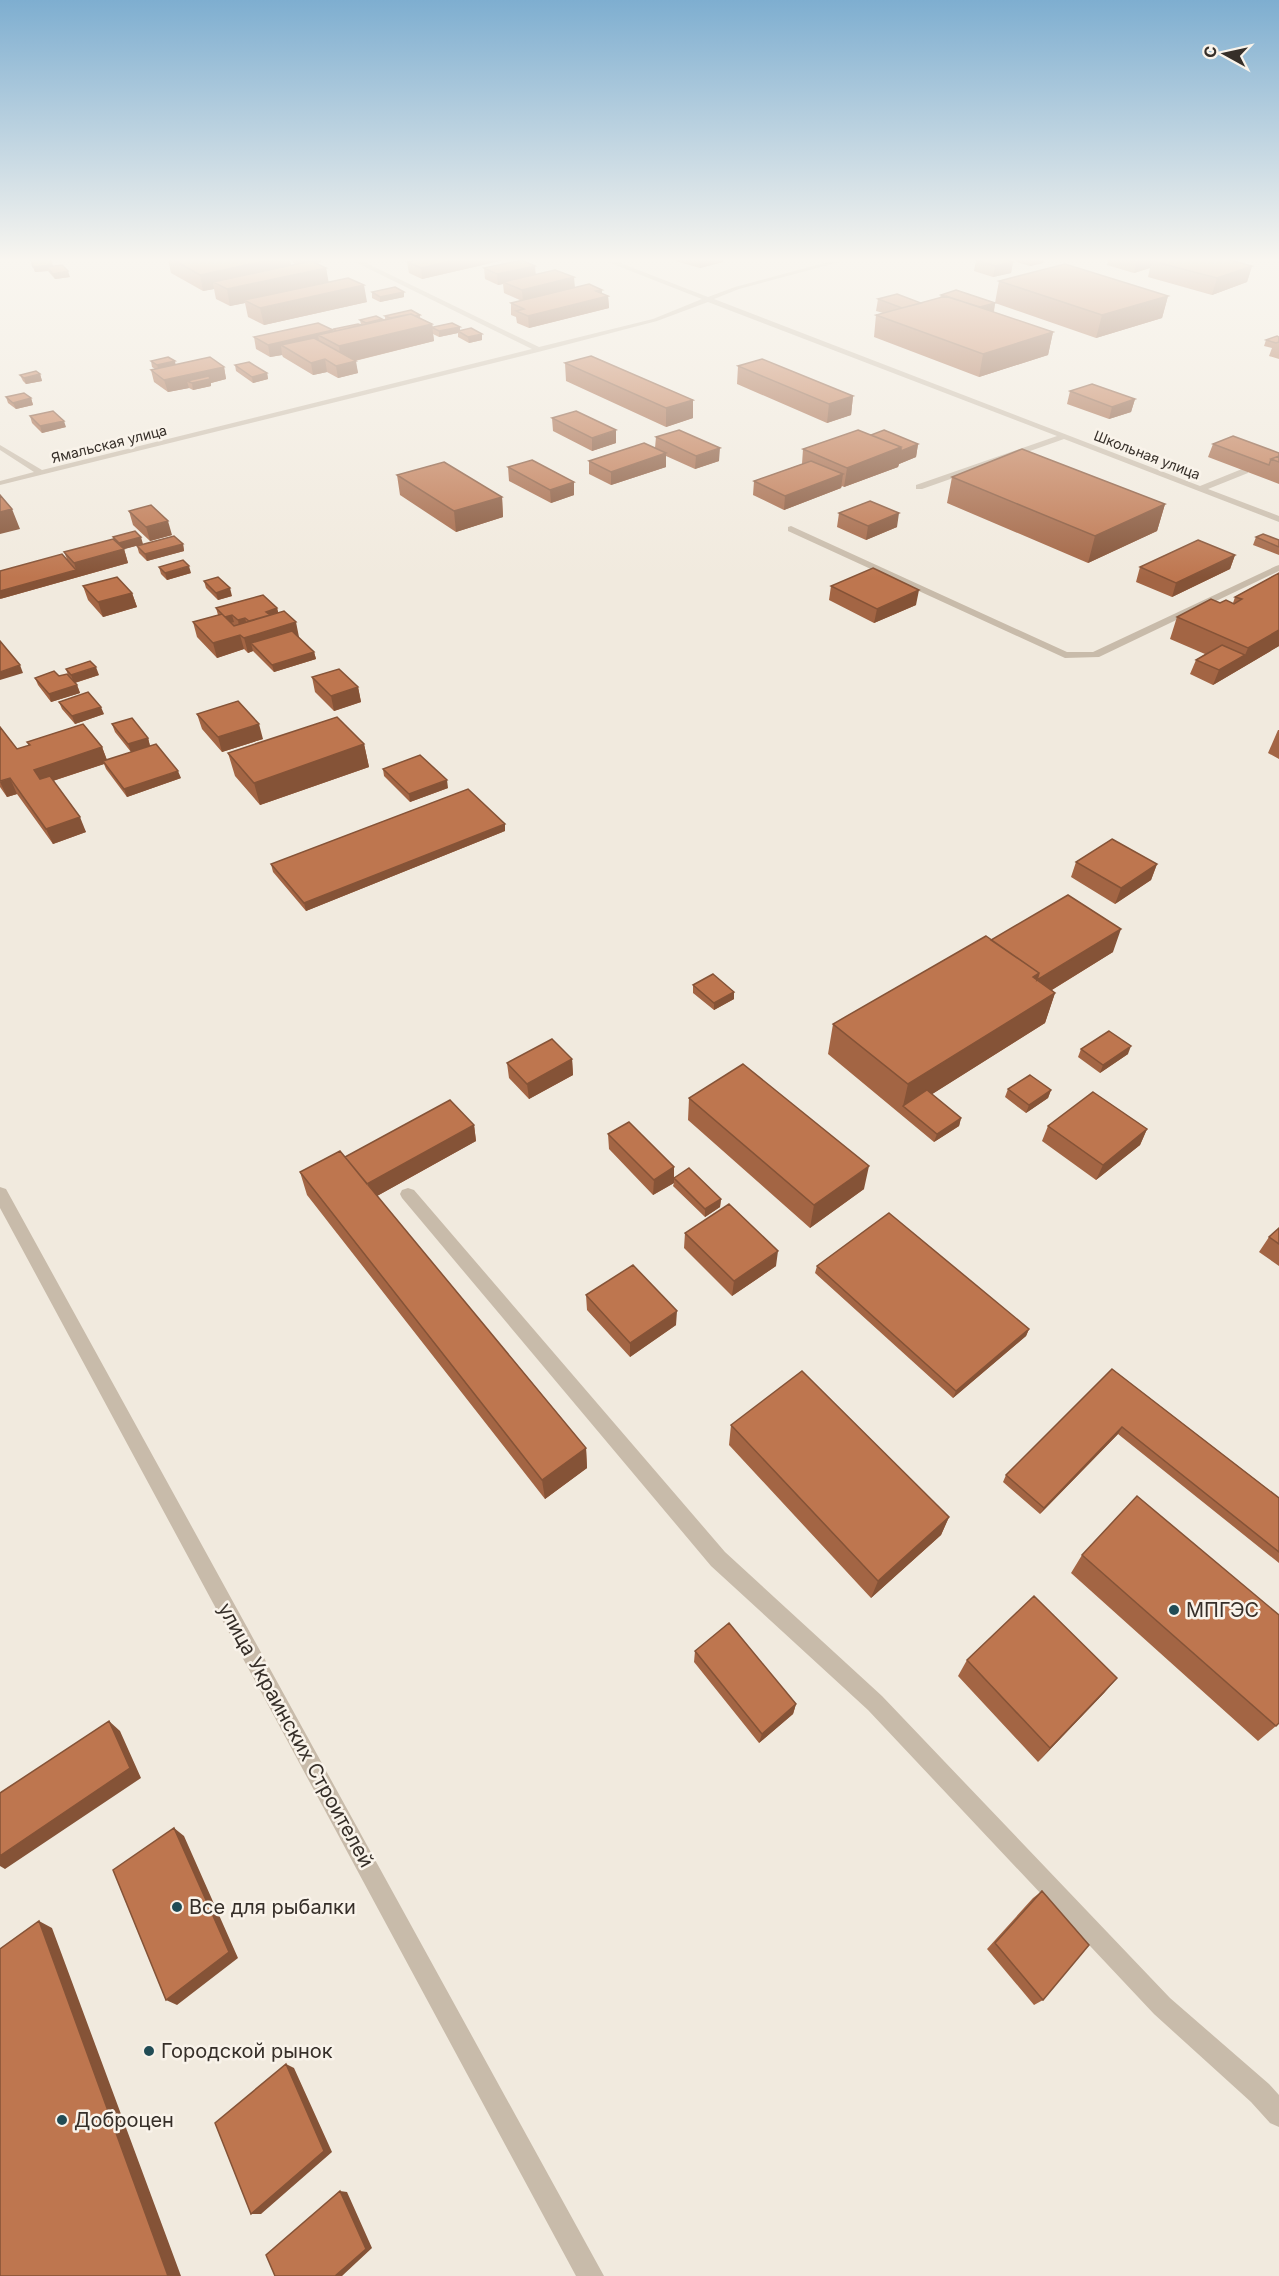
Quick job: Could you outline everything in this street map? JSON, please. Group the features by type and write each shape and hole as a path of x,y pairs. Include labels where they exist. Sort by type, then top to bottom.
{"street":[{"name":"Ямальская улица","path":"0,483 478,365"},
{"name":"Школьная улица","path":"876,365 1279,519"},
{"path":"919,487 1063,437"},
{"path":"0,447 41,473"},
{"path":"1200,489 1245,471"},
{"path":"791,529 1065,655 1095,655 1279,568"},
{"name":"улица Украинских Строителей","path":"0,1193 591,2276"},
{"path":"408,1194 718,1559 876,1703 1162,2006 1260,2093 1279,2114"}],"building":[{"path":"173,365 224,367 164,380 151,370"},
{"path":"235,365 254,365 267,373 252,377"},
{"path":"570,365 612,365 693,400 666,408"},
{"path":"777,365 853,396 829,404 738,366"},
{"path":"36,371 40,374 24,378 20,375"},
{"path":"209,376 210,379 192,383 187,381"},
{"path":"1092,384 1135,399 1112,407 1070,391"},
{"path":"24,393 31,398 13,403 6,397"},
{"path":"53,411 64,421 40,426 30,416"},
{"path":"576,411 616,430 592,438 552,418"},
{"path":"679,430 720,448 696,456 656,437"},
{"path":"858,430 901,447 847,468 803,449"},
{"path":"884,430 918,444 901,451 901,447 871,435"},
{"path":"1233,436 1279,453 1279,456 1271,459 1269,465 1213,444"},
{"path":"644,443 666,453 611,472 589,461"},
{"path":"1022,449 1165,504 1095,536 952,477"},
{"path":"1279,456 1279,462 1271,459"},
{"path":"532,460 574,482 550,490 508,467"},
{"path":"811,461 843,474 785,496 754,481"},
{"path":"444,462 502,497 454,511 397,475"},
{"path":"0,495 12,509 0,512"},
{"path":"870,501 899,513 868,526 839,513"},
{"path":"151,505 168,521 146,527 129,511"},
{"path":"135,531 141,537 119,543 113,537"},
{"path":"1263,534 1279,540 1279,547 1256,537"},
{"path":"174,536 183,544 145,554 137,546"},
{"path":"113,539 124,549 74,563 64,552"},
{"path":"1198,540 1235,555 1176,583 1140,567"},
{"path":"62,554 76,570 0,591 0,571"},
{"path":"183,560 189,566 165,573 159,567"},
{"path":"873,568 919,590 877,609 831,586"},
{"path":"1279,573 1279,630 1248,648 1177,617 1211,599 1220,603 1226,600 1234,604 1242,599 1235,597"},
{"path":"117,577 132,593 98,602 83,586"},
{"path":"218,577 230,588 216,593 204,581"},
{"path":"263,595 277,608 266,612 270,615 249,621 245,618 238,620 232,615 225,617 216,608"},
{"path":"284,611 296,622 244,638 240,635 213,643 193,622 222,614 234,626"},
{"path":"292,631 314,652 272,665 251,643"},
{"path":"0,641 20,665 0,672"},
{"path":"1222,645 1245,655 1219,670 1196,660"},
{"path":"90,661 96,667 71,675 66,669"},
{"path":"339,669 358,687 331,696 312,677"},
{"path":"54,671 59,676 67,674 77,685 49,694 35,678"},
{"path":"88,692 101,707 72,716 59,702"},
{"path":"238,701 259,724 218,737 197,714"},
{"path":"337,717 364,744 254,783 228,753"},
{"path":"132,718 148,738 128,744 112,724"},
{"path":"83,724 102,747 34,770 40,779 50,776 80,817 46,829 10,778 0,781 0,727 17,749 30,745 27,742"},
{"path":"156,744 178,771 124,789 103,761"},
{"path":"420,755 447,780 409,794 383,769"},
{"path":"468,789 505,824 304,903 271,864"},
{"path":"1112,839 1157,864 1121,888 1076,862"},
{"path":"1068,895 1121,929 1037,980 1039,973 991,940"},
{"path":"986,936 1039,973 1033,977 1055,993 908,1084 833,1024"},
{"path":"713,974 734,992 714,1003 693,985"},
{"path":"1109,1031 1131,1046 1103,1065 1081,1049"},
{"path":"552,1039 572,1059 527,1084 507,1063"},
{"path":"743,1064 869,1166 814,1205 689,1098"},
{"path":"1030,1075 1051,1090 1029,1105 1008,1089"},
{"path":"927,1090 961,1118 937,1134 903,1106"},
{"path":"1093,1092 1147,1129 1103,1165 1048,1126"},
{"path":"450,1100 474,1125 367,1184 345,1157"},
{"path":"629,1122 674,1167 654,1180 608,1134"},
{"path":"340,1151 586,1448 542,1480 300,1172"},
{"path":"689,1168 721,1199 705,1209 674,1178"},
{"path":"729,1204 778,1251 734,1281 685,1233"},
{"path":"889,1213 1029,1329 956,1391 817,1266"},
{"path":"1279,1228 1279,1244 1269,1237"},
{"path":"633,1265 677,1311 630,1343 586,1295"},
{"path":"1112,1369 1279,1498 1279,1552 1122,1427 1044,1508 1006,1475"},
{"path":"802,1371 949,1517 878,1581 731,1425"},
{"name":"МПГЭС","path":"1137,1496 1279,1615 1279,1723 1276,1726 1082,1555"},
{"path":"1034,1596 1117,1678 1050,1748 967,1660"},
{"path":"729,1623 796,1704 762,1734 695,1651"},
{"path":"109,1721 130,1768 0,1856 0,1793"},
{"path":"174,1828 229,1952 166,2000 113,1870"},
{"path":"1042,1891 1089,1945 1043,2000 995,1943"},
{"name":"Доброцен","path":"39,1921 168,2276 0,2276 0,1949"},
{"path":"286,2064 324,2151 251,2214 215,2123"},
{"path":"340,2191 366,2249 335,2276 275,2276 266,2255"}],"place":[{"name":"МПГЭС","path":"1174,1610"},
{"name":"Все для рыбалки","path":"177,1907"},
{"name":"Городской рынок","path":"149,2051"},
{"name":"Доброцен","path":"62,2120"}]}
